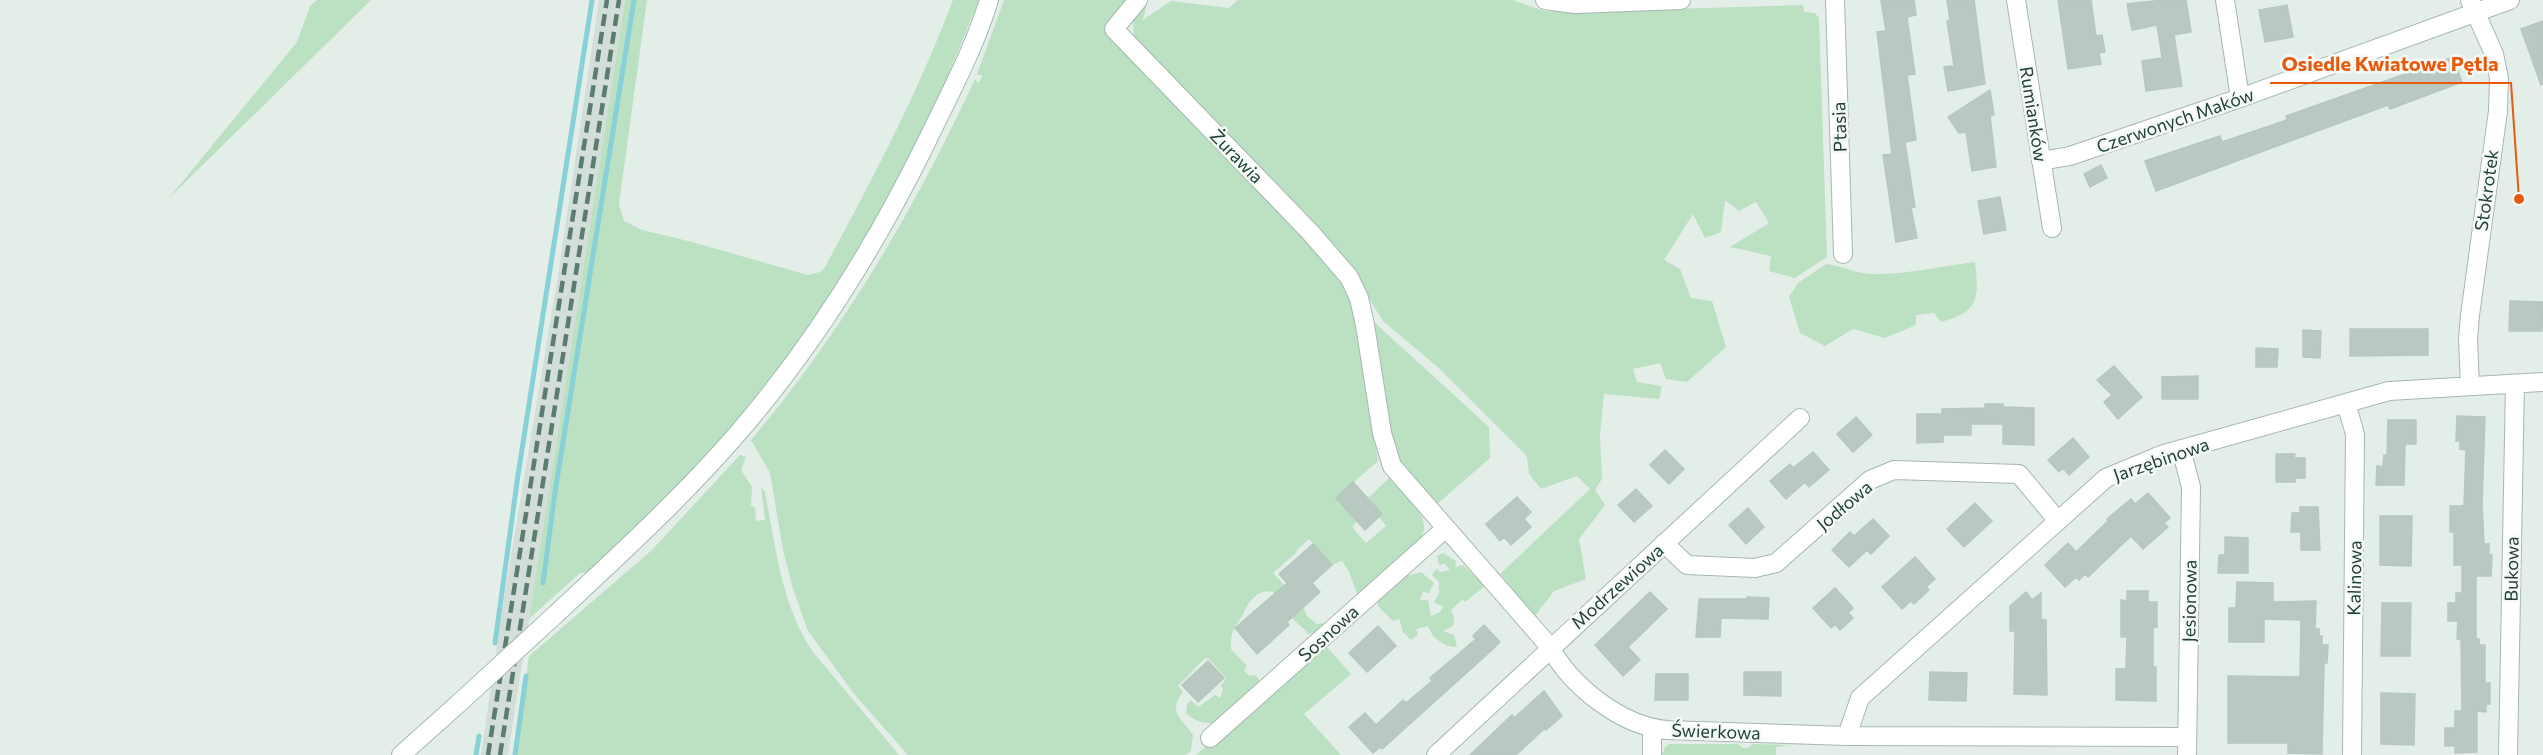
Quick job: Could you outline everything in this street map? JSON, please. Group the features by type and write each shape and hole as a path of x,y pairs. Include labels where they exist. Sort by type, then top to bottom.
{"street":[{"path":"401,755 653,523 701,475 784,377 849,284 897,202 945,105 989,0"},
{"name":"Żurawia","path":"1138,0 1114,29 1330,253 1349,277 1359,298 1365,325"},
{"path":"1545,0 1575,4 1681,0"},
{"name":"Ptasia","path":"1835,0 1843,254"},
{"name":"Rumianków","path":"2016,0 2052,228"},
{"path":"2225,0 2241,98"},
{"name":"Czerwonych Maków","path":"2041,161 2070,156 2241,98 2472,6 2510,0"},
{"name":"Stokrotek","path":"2470,386 2468,340 2470,315 2498,111 2499,78 2494,54 2472,6"},
{"name":"Świerkowa","path":"1365,325 1382,433 1392,466 1550,647 1560,662 1597,700 1613,711 1652,728 2187,746"},
{"name":"Jarzębinowa","path":"1847,736 1860,698 2106,478 2161,455 2389,391 2543,382"},
{"name":"Bukowa","path":"2508,755 2515,384"},
{"name":"Kalinowa","path":"2346,403 2355,434 2352,755"},
{"name":"Modrzewiowa","path":"1436,755 1550,647 1800,418"},
{"name":"Jesionowa","path":"2181,449 2191,487 2187,746"},
{"name":"Jodłowa","path":"1664,543 1687,566 1755,568 1776,563 1870,480 1894,470 2019,474 2058,521"},
{"name":"Sosnowa","path":"1210,738 1446,528"},
{"path":"1652,728 1652,755"}],"shaded area":[{"path":"599,0 625,0 508,755 481,755 504,598 558,275"}],"green space":[{"path":"317,0 371,0 169,198 297,42 310,6"},
{"path":"625,0 647,0 619,204 624,221 642,230 808,275 820,272 825,267 860,201 894,136 953,0 979,0 927,126 845,274 779,370 688,478 590,572 580,573 529,619"},
{"path":"1004,0 1129,0 1104,31 1323,256 1347,291 1353,309 1378,461 1336,498 1357,521 1352,527 1366,543 1386,526 1379,517 1382,513 1368,498 1389,478 1416,506 1424,523 1424,531 1420,540 1358,596 1342,561 1332,565 1309,539 1273,573 1303,606 1307,616 1317,624 1324,623 1324,626 1315,633 1306,634 1307,632 1292,617 1287,606 1276,594 1265,592 1254,597 1233,631 1231,649 1247,666 1244,671 1250,676 1255,675 1262,683 1217,723 1204,723 1197,720 1186,713 1187,704 1191,700 1198,707 1215,695 1220,698 1223,689 1221,686 1226,678 1209,659 1205,658 1178,686 1183,692 1178,699 1176,711 1193,735 1191,751 1186,755 908,755 855,695 808,631 793,589 783,550 770,473 751,440 816,356 902,222 975,79 978,83 983,76 977,74"},
{"path":"1238,0 1512,0 1544,11 1570,12 1803,5 1804,12 1815,13 1819,18 1827,257 1795,278 1769,271 1771,256 1730,247 1769,223 1756,202 1739,211 1725,200 1721,232 1705,238 1693,214 1664,260 1680,269 1691,298 1712,301 1726,347 1687,382 1666,379 1660,363 1633,369 1637,382 1662,386 1659,399 1604,394 1600,436 1602,479 1595,490 1605,505 1579,539 1586,579 1554,591 1535,616 1500,574 1590,489 1577,476 1541,489 1529,474 1527,456 1441,370 1383,321 1340,252 1134,40 1133,20 1147,3 1143,20 1171,1 1229,8"},
{"path":"1975,262 1977,285 1970,308 1954,318 1941,322 1934,313 1916,315 1916,325 1885,338 1853,329 1825,346 1800,333 1789,297 1798,283 1826,264 1863,273 1888,274"},
{"path":"1374,322 1489,427 1490,458 1436,505 1413,482 1394,445 1384,405"},
{"path":"740,455 746,457 741,470 752,487 751,506 755,507 756,521 765,520 761,487 765,492 781,575 802,634 813,652 899,755 515,755 529,656 652,550"},
{"path":"1443,553 1456,561 1455,567 1463,565 1485,586 1465,602 1463,599 1451,610 1454,617 1453,626 1443,631 1454,635 1457,647 1439,641 1428,626 1416,629 1418,634 1411,640 1403,632 1399,619 1393,621 1378,606 1378,600 1398,574 1410,575 1421,572 1434,583 1429,593 1423,592 1420,600 1428,600 1431,616 1440,612 1443,607 1434,602 1439,593 1439,582 1432,575 1436,569 1441,572 1450,570 1445,564 1439,565 1437,556"},
{"path":"1327,647 1351,674 1304,714 1341,755 1196,755 1309,658"},
{"path":"1669,744 1738,744 1743,748 1748,748 1753,744 1792,745 1776,747 1776,755 1662,755"}],"building":[{"path":"1881,0 1914,0 1916,15 1907,17 1915,74 1907,75 1916,140 1905,142 1915,207 1911,208 1917,238 1896,242 1883,155 1892,154 1877,32 1886,31"},
{"path":"1947,0 1974,0 1985,84 1948,91 1944,67 1954,66 1947,21 1950,20"},
{"path":"2058,0 2091,0 2096,36 2102,35 2105,52 2099,53 2101,64 2068,69"},
{"path":"2186,0 2191,32 2174,35 2182,86 2146,91 2142,61 2162,58 2157,25 2132,30 2127,4"},
{"path":"2287,5 2293,37 2265,42 2259,10"},
{"path":"2543,21 2543,84 2541,85 2521,29"},
{"path":"2453,57 2462,82 2390,109 2388,105 2156,191 2145,161 2220,136 2222,142 2287,120 2286,116"},
{"path":"1990,90 1994,115 1990,116 1996,167 1972,171 1966,132 1959,133 1948,117"},
{"path":"2101,165 2107,178 2090,187 2084,174"},
{"path":"2000,197 2006,230 1984,234 1978,201"},
{"path":"2510,301 2543,302 2542,331 2509,331"},
{"path":"2350,329 2428,329 2428,355 2350,356"},
{"path":"2303,330 2321,331 2320,358 2303,357"},
{"path":"2256,348 2278,349 2277,367 2256,367"},
{"path":"2114,366 2142,397 2118,419 2104,402 2112,395 2097,380"},
{"path":"2198,376 2198,399 2162,399 2162,377"},
{"path":"1985,404 2034,408 2034,445 2003,444 2003,424 1971,424 1971,435 1943,435 1943,442 1917,443 1917,414 1942,414 1942,409 1985,408"},
{"path":"2457,416 2485,417 2482,505 2484,544 2489,544 2489,555 2492,555 2491,576 2476,576 2476,639 2479,639 2479,645 2485,645 2485,683 2490,683 2490,704 2486,704 2486,712 2477,711 2477,752 2455,753 2455,746 2445,746 2445,728 2455,728 2455,711 2462,711 2461,639 2457,639 2458,621 2448,621 2448,603 2456,603 2456,593 2462,593 2462,565 2454,565 2454,532 2450,532 2450,506 2464,506 2466,450 2460,449 2460,441 2456,441"},
{"path":"1856,417 1872,435 1853,452 1837,434"},
{"path":"2388,420 2416,420 2416,444 2405,444 2404,485 2376,485 2377,466 2383,467 2384,455 2387,455"},
{"path":"2073,438 2089,457 2069,475 2063,468 2059,472 2048,460"},
{"path":"1665,450 1684,469 1669,484 1650,465"},
{"path":"1813,452 1829,470 1809,487 1805,482 1786,499 1770,481 1790,464 1793,468"},
{"path":"2276,454 2295,454 2294,458 2305,458 2305,478 2295,478 2295,482 2276,482"},
{"path":"1353,482 1382,514 1365,530 1336,498"},
{"path":"1636,489 1652,506 1634,522 1618,505"},
{"path":"2148,493 2170,518 2164,523 2168,527 2143,549 2131,536 2088,577 2085,574 2079,580 2076,577 2065,587 2045,565 2068,543 2076,552 2108,521 2107,519 2131,499 2135,504"},
{"path":"1517,497 1531,512 1524,519 1531,527 1511,545 1504,537 1500,541 1486,524"},
{"path":"1975,503 1992,521 1964,547 1947,529"},
{"path":"2300,507 2318,507 2320,550 2301,550 2301,532 2291,532 2292,513 2300,513"},
{"path":"1748,508 1764,527 1746,544 1729,525"},
{"path":"2380,516 2412,516 2411,566 2380,565"},
{"path":"1873,519 1889,536 1871,554 1867,550 1849,567 1832,550 1850,532 1854,536"},
{"path":"2225,537 2248,538 2248,573 2218,573 2219,555 2225,555"},
{"path":"1313,544 1332,565 1312,583 1320,592 1257,654 1235,628 1287,583 1279,574"},
{"path":"1915,557 1935,579 1926,587 1929,590 1914,604 1911,601 1902,609 1882,587"},
{"path":"2237,582 2273,583 2273,602 2316,601 2315,629 2319,629 2322,645 2328,645 2327,663 2324,663 2322,754 2288,753 2288,743 2228,743 2228,676 2300,677 2301,620 2264,619 2264,642 2229,642 2229,608 2236,608"},
{"path":"1835,588 1853,608 1848,613 1853,618 1840,630 1835,624 1831,628 1813,608"},
{"path":"2127,591 2148,591 2148,602 2157,602 2157,627 2153,627 2156,701 2116,700 2116,669 2126,669 2127,637 2121,637 2121,600 2127,601"},
{"path":"1650,592 1667,609 1628,647 1640,660 1623,676 1595,645"},
{"path":"2026,592 2032,600 2041,593 2041,619 2046,620 2047,695 2014,694 2015,631 2010,631 2010,606"},
{"path":"1747,597 1769,598 1768,619 1721,618 1720,637 1696,637 1699,599 1747,599"},
{"path":"2382,603 2411,603 2410,656 2381,656"},
{"path":"1484,625 1500,642 1382,749 1380,747 1373,753 1349,727 1365,713 1376,725 1403,700 1406,703 1432,681 1430,678 1476,639 1473,636"},
{"path":"1378,626 1396,646 1367,672 1349,653"},
{"path":"1208,661 1224,678 1198,702 1182,685"},
{"path":"1744,672 1781,672 1781,696 1744,695"},
{"path":"1930,672 1967,673 1966,701 1929,700"},
{"path":"1656,674 1688,674 1688,700 1655,700"},
{"path":"1544,691 1562,716 1546,730 1544,729 1516,755 1470,755 1512,715 1514,718"},
{"path":"2381,693 2415,694 2414,745 2381,744"}],"waterway":[{"path":"495,643 518,475 592,0"},
{"path":"543,583 555,492 634,0"},
{"path":"515,755 526,676"},
{"path":"476,755 479,736"}],"railway":[{"path":"488,755 607,0"},
{"path":"500,755 619,0"}],"place":[{"name":"Osiedle Kwiatowe Pętla","path":"2519,199"}]}
